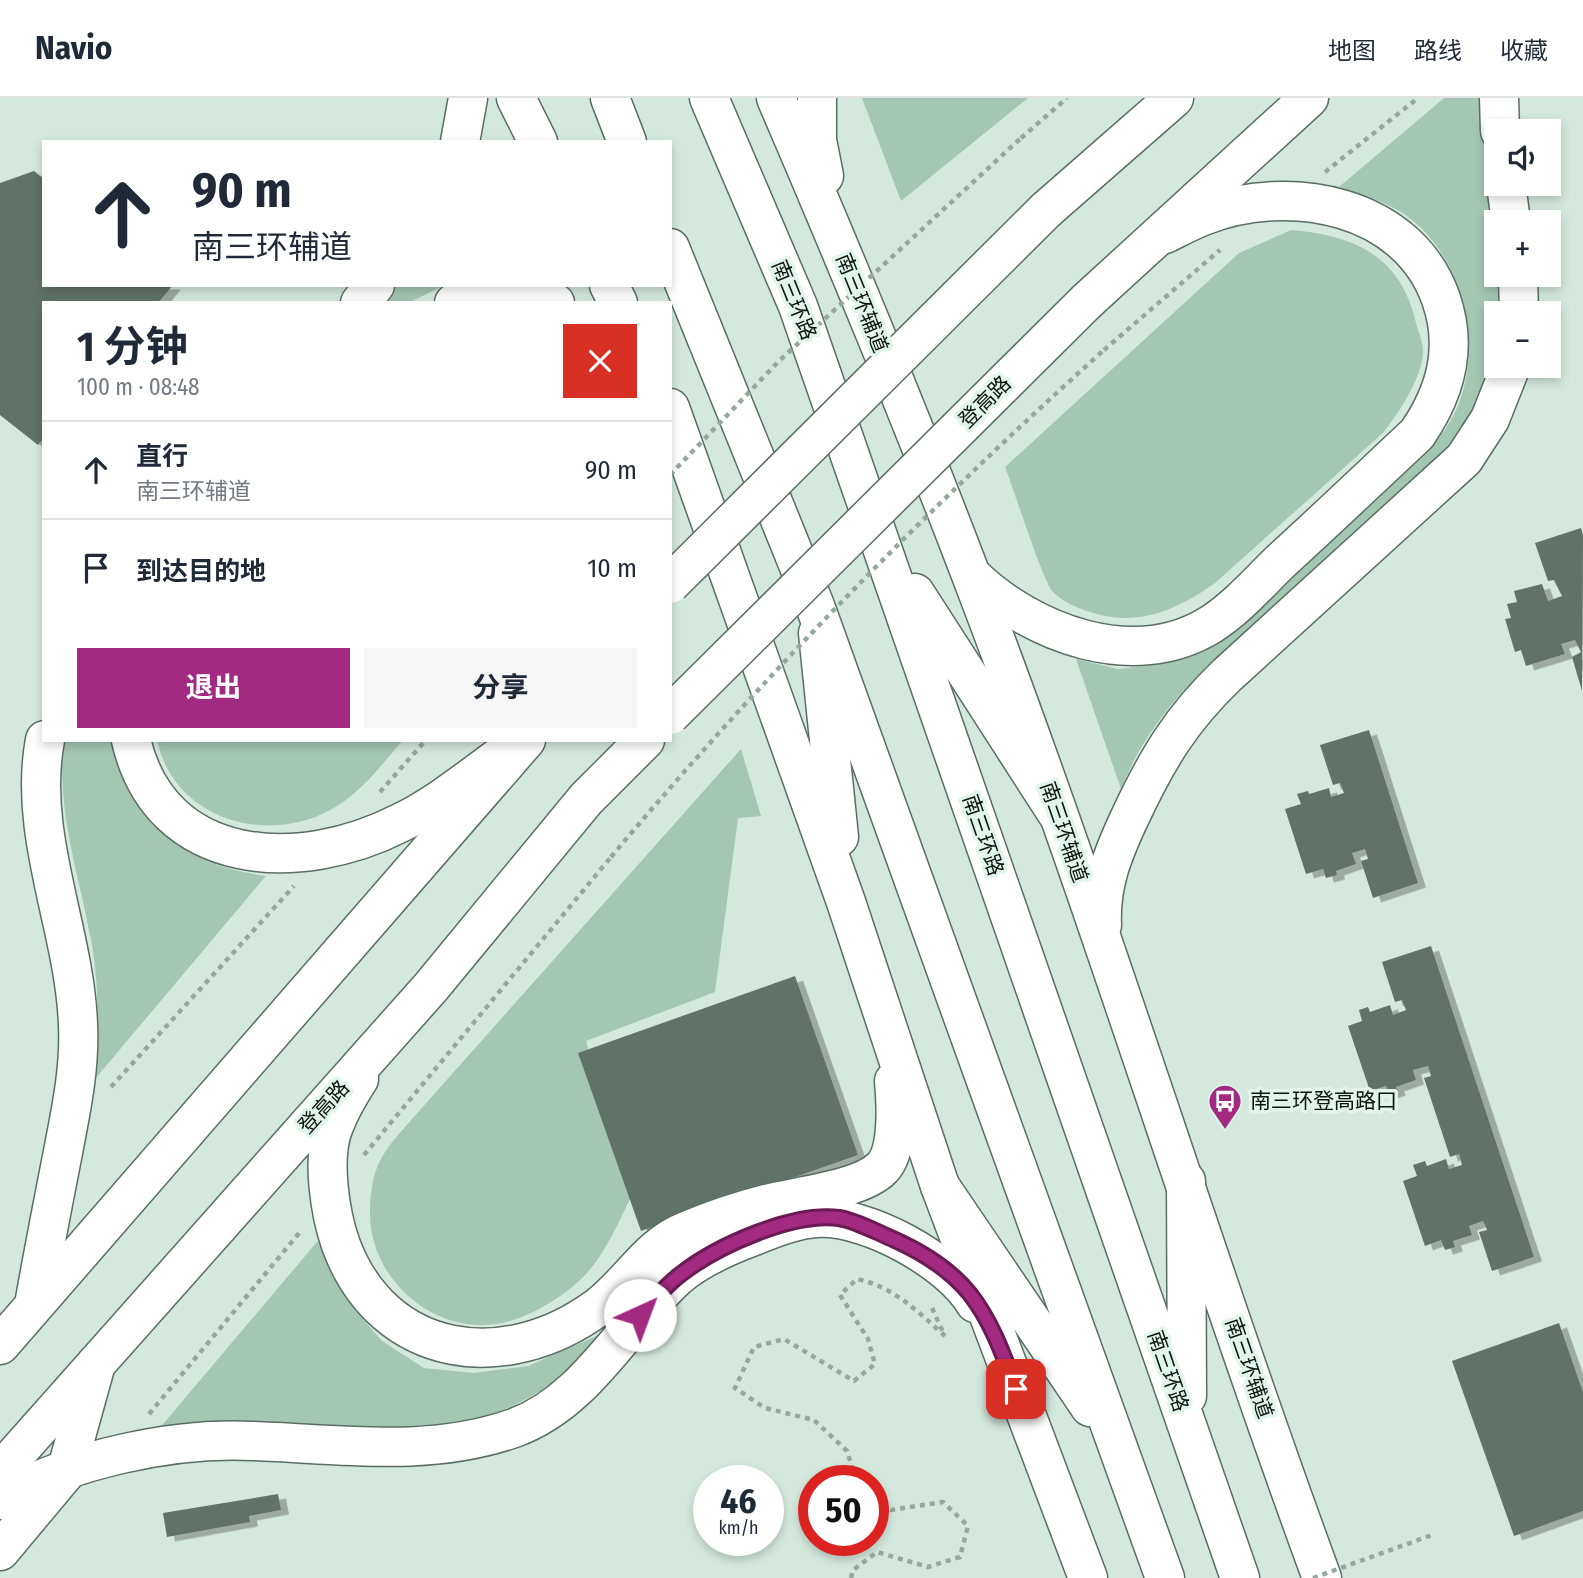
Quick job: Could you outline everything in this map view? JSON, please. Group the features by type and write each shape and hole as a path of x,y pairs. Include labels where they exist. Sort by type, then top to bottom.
{"main road":[{"path":"460,140 468,98"},
{"path":"516,98 537,140"},
{"path":"610,98 626,140"},
{"name":"南三环路","path":"709,98 797,306 883,544 1240,1578"},
{"name":"南三环辅道","path":"776,98 836,237 972,576 1186,1181 1322,1578"},
{"path":"817,98 817,139 836,237"},
{"name":"登高路","path":"672,713 1087,301 1309,98"},
{"path":"1499,98 1500,119"},
{"path":"672,582 1045,210 1166,102"},
{"path":"972,576 998,601 1066,635 1132,645 1188,635 1228,612 1417,434 1430,415 1448,368 1450,346 1446,313 1436,284 1422,259 1383,224 1340,208 1278,201 1204,215 1160,237"},
{"path":"672,253 815,606 1166,1578"},
{"path":"362,301 373,287"},
{"path":"462,301 484,295 537,301"},
{"path":"1103,945 1101,905 1108,866 1149,774 1169,741 1195,706 1227,675 1464,459 1490,419 1505,378"},
{"path":"673,414 845,902 940,1186 1088,1578"},
{"path":"883,544 1058,815"},
{"path":"815,606 845,902"},
{"path":"0,1345 17,1310 77,1080 78,1025 71,957 43,817 41,758 45,742"},
{"path":"132,742 150,791 176,820 199,836 225,847 282,854 358,841 401,823 521,742"},
{"path":"17,1310 522,742"},
{"name":"登高路","path":"0,1472 390,1032 586,799 643,742"},
{"path":"390,1032 332,1128 327,1178 335,1229 360,1287 378,1308 400,1326 437,1340 474,1347 508,1348 540,1340 599,1306 629,1279 652,1252 682,1232 764,1205 855,1182 884,1167 896,1125 895,1085 883,1013"},
{"path":"1186,1181 1187,1426"},
{"path":"940,1186 1121,1452"},
{"path":"0,1500 66,1472 113,1457 210,1440 372,1448 430,1445 491,1436 529,1420 581,1384 655,1298 680,1275 707,1256 769,1230 816,1218 840,1219 858,1224 905,1244 946,1270 971,1295 999,1342"},
{"path":"0,1551 66,1472 96,1364"}],"path":[{"path":"672,473 778,362 1067,98"},
{"path":"611,857 654,806 858,584 1104,350"},
{"path":"375,798 424,742"},
{"path":"103,1096 330,847"},
{"path":"851,1465 847,1451 814,1420 765,1408 735,1388 754,1347 784,1339 854,1381 875,1364 867,1339 840,1295 857,1279 880,1284 908,1303 944,1336"},
{"path":"889,1509 943,1502 968,1526 960,1557 928,1567 889,1556"},
{"path":"1312,1578 1432,1535"},
{"path":"851,1578 853,1570 872,1556"}],"green space":[{"path":"862,98 1028,98 901,201"},
{"path":"1444,98 1485,98 1484,196 1493,196 1495,210 1484,210 1484,287 1504,287 1504,301 1484,301 1484,378 1488,378 1477,403 1459,432 1427,470 1183,691 1148,737 1121,789 1076,659 1118,669 1146,666 1180,658 1235,630 1423,455 1444,431 1458,405 1466,376 1469,346 1466,315 1457,285 1444,257 1426,233 1404,214 1364,195 1339,187"},
{"path":"1291,230 1353,243 1385,264 1398,279 1408,297 1423,351 1415,383 1403,404 1384,432 1201,593 1156,614 1140,617 1107,616 1066,602 1048,585 1005,467 1239,253"},
{"path":"394,287 441,287 412,301 383,301"},
{"path":"63,742 112,742 120,770 132,795 164,835 209,862 266,876 95,1079 96,975 70,842 62,767"},
{"path":"158,742 401,742 367,781 343,802 317,816 289,824 260,825 232,820 206,809 184,792 167,769"},
{"path":"741,749 761,816 738,818 715,992 586,1041 632,1195 609,1241 596,1262 579,1281 547,1305 522,1317 496,1324 461,1323 421,1306 404,1292 390,1275 372,1236 371,1192 382,1157 412,1119"},
{"path":"322,1236 335,1274 351,1305 382,1341 424,1368 474,1373 528,1366 608,1331 558,1379 524,1400 460,1427 158,1430"}],"building":[{"path":"34,171 42,177 42,287 171,287 160,301 42,301 42,440 38,445 0,415 0,183"},
{"path":"1581,528 1582,691 1572,657 1581,652 1575,640 1561,644 1565,654 1526,666 1521,650 1515,652 1505,619 1511,618 1507,604 1517,602 1514,591 1542,584 1548,601 1562,596 1554,580 1548,581 1535,543"},
{"path":"1369,730 1418,883 1373,898 1361,861 1368,859 1365,849 1352,853 1356,864 1336,871 1337,875 1326,878 1323,869 1306,874 1285,809 1301,804 1297,794 1308,791 1309,794 1329,788 1331,797 1344,793 1340,783 1333,785 1320,745"},
{"path":"1431,946 1534,1257 1492,1271 1479,1232 1487,1230 1483,1221 1469,1226 1472,1235 1453,1241 1455,1247 1445,1250 1441,1240 1425,1246 1403,1181 1417,1176 1413,1165 1425,1161 1427,1166 1446,1159 1449,1169 1462,1165 1459,1154 1450,1157 1424,1078 1431,1076 1428,1066 1413,1070 1416,1080 1396,1087 1398,1091 1389,1094 1386,1086 1370,1091 1348,1026 1362,1021 1359,1010 1368,1007 1370,1012 1390,1005 1393,1015 1406,1010 1402,1000 1395,1002 1382,962"},
{"path":"795,976 858,1155 641,1231 578,1053"},
{"path":"1559,1323 1583,1392 1583,1511 1514,1536 1452,1361"},
{"path":"278,1494 281,1510 249,1516 250,1522 167,1537 163,1513"}],"place":[{"name":"南三环登高路口","path":"1225,1131"}],"route":[{"path":"640,1315 680,1275 707,1256 790,1224 816,1218 840,1219 905,1244 946,1270 971,1295 999,1342 1016,1389"}]}
